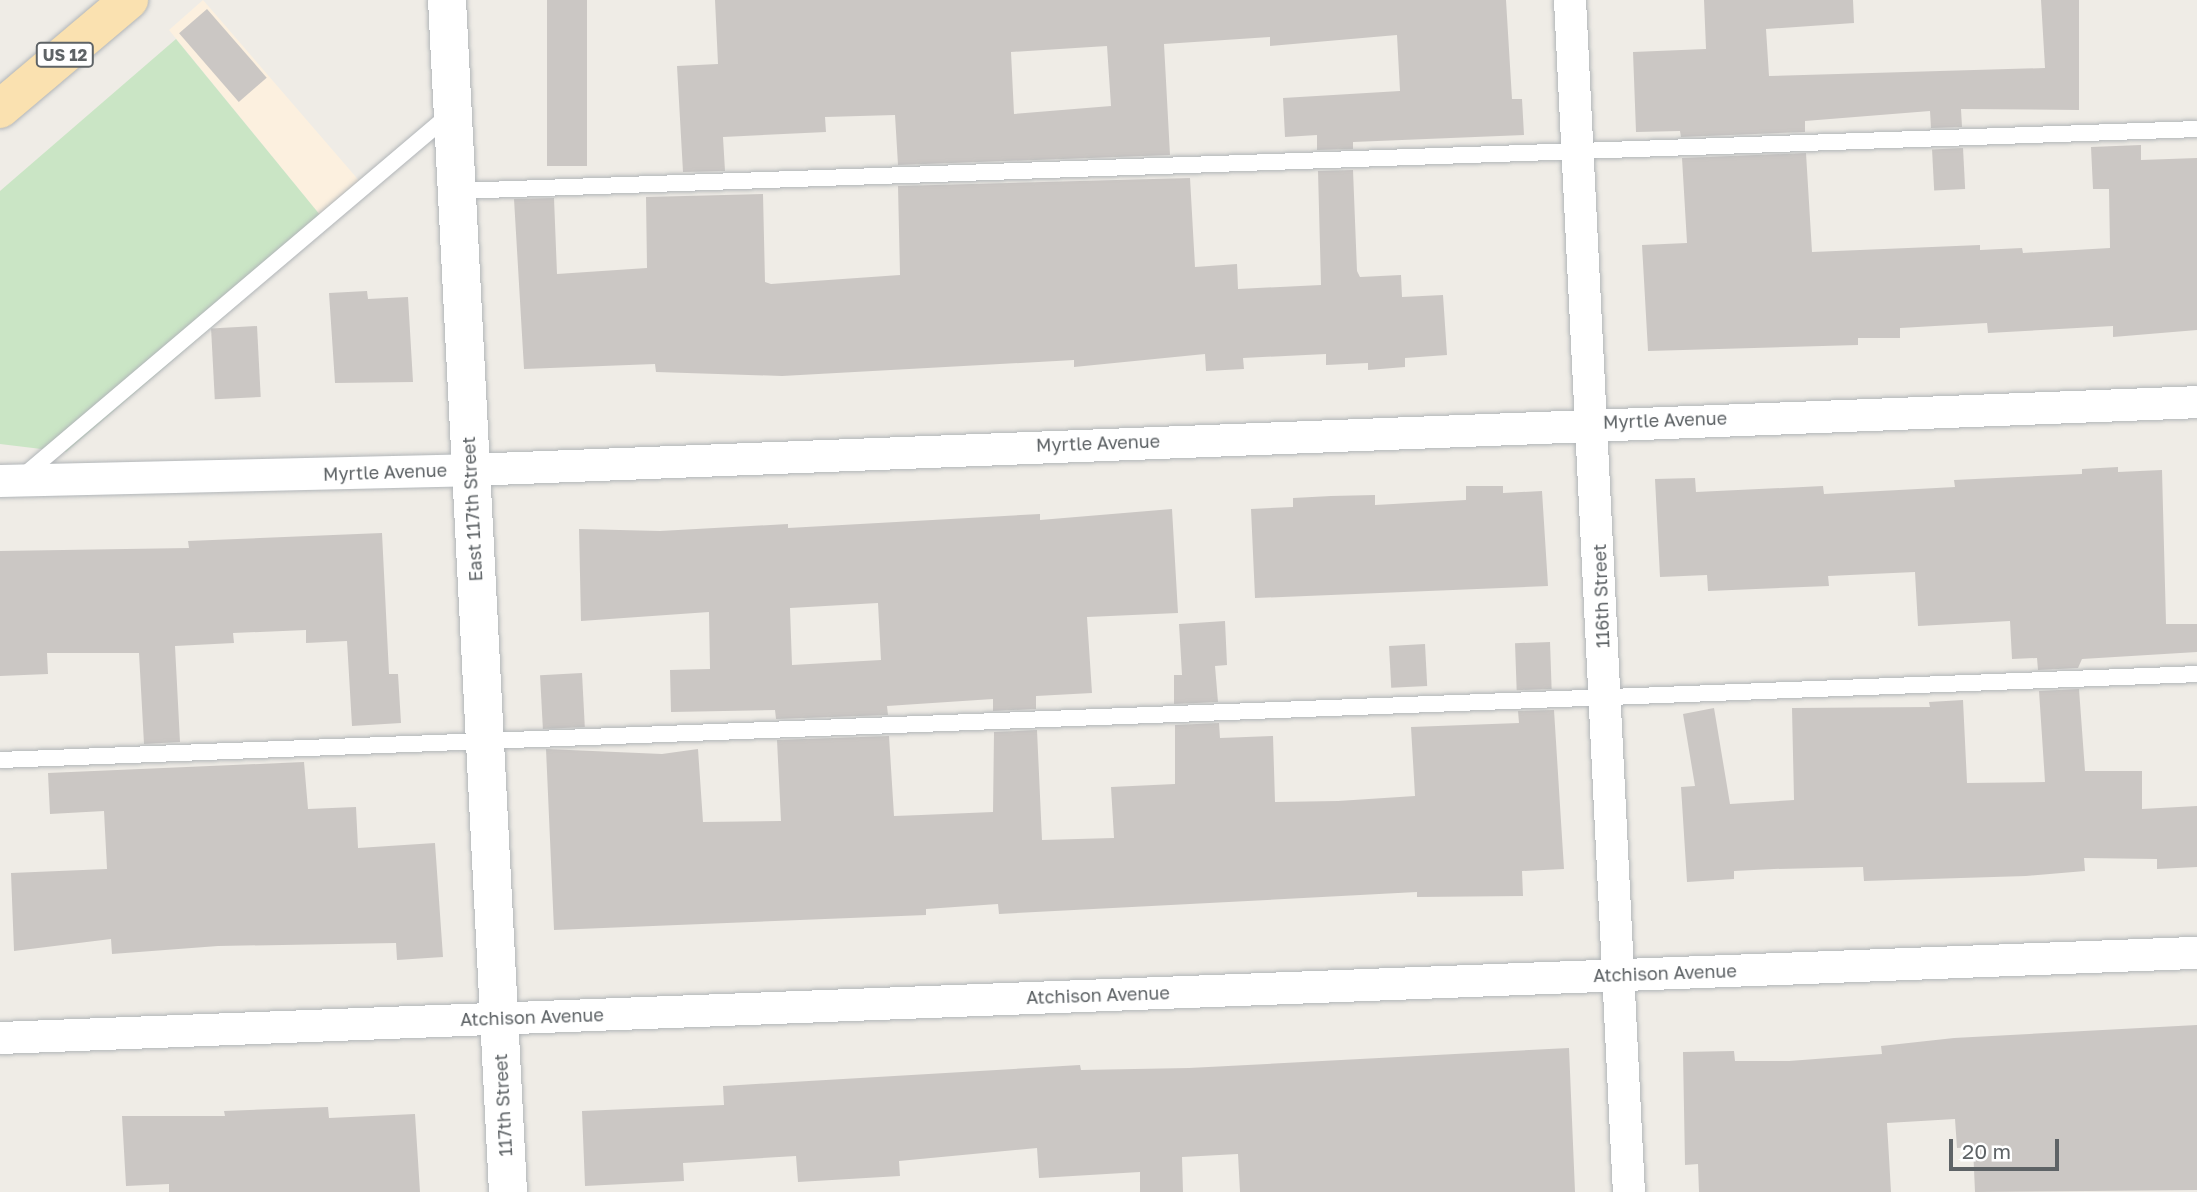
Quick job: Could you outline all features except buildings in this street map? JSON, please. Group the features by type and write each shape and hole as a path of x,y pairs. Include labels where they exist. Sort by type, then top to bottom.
{"main road":[{"name":"US 12","path":"0,109 129,0"}],"street":[{"name":"East 117th Street","path":"447,0 499,1019"},
{"name":"116th Street","path":"1570,0 1594,422 1629,1192"},
{"name":"Myrtle Avenue","path":"5,487 1594,422 2197,401"},
{"name":"Atchison Avenue","path":"0,1038 2197,953"},
{"name":"117th Street","path":"499,1019 508,1192"}],"lane":[{"path":"5,487 453,112"},
{"path":"457,191 2197,129"},
{"path":"0,760 2197,674"}],"shaded area":[{"path":"203,0 368,191 329,226 169,30"}],"green space":[{"path":"176,39 329,226 66,452 0,444 0,191"}]}
